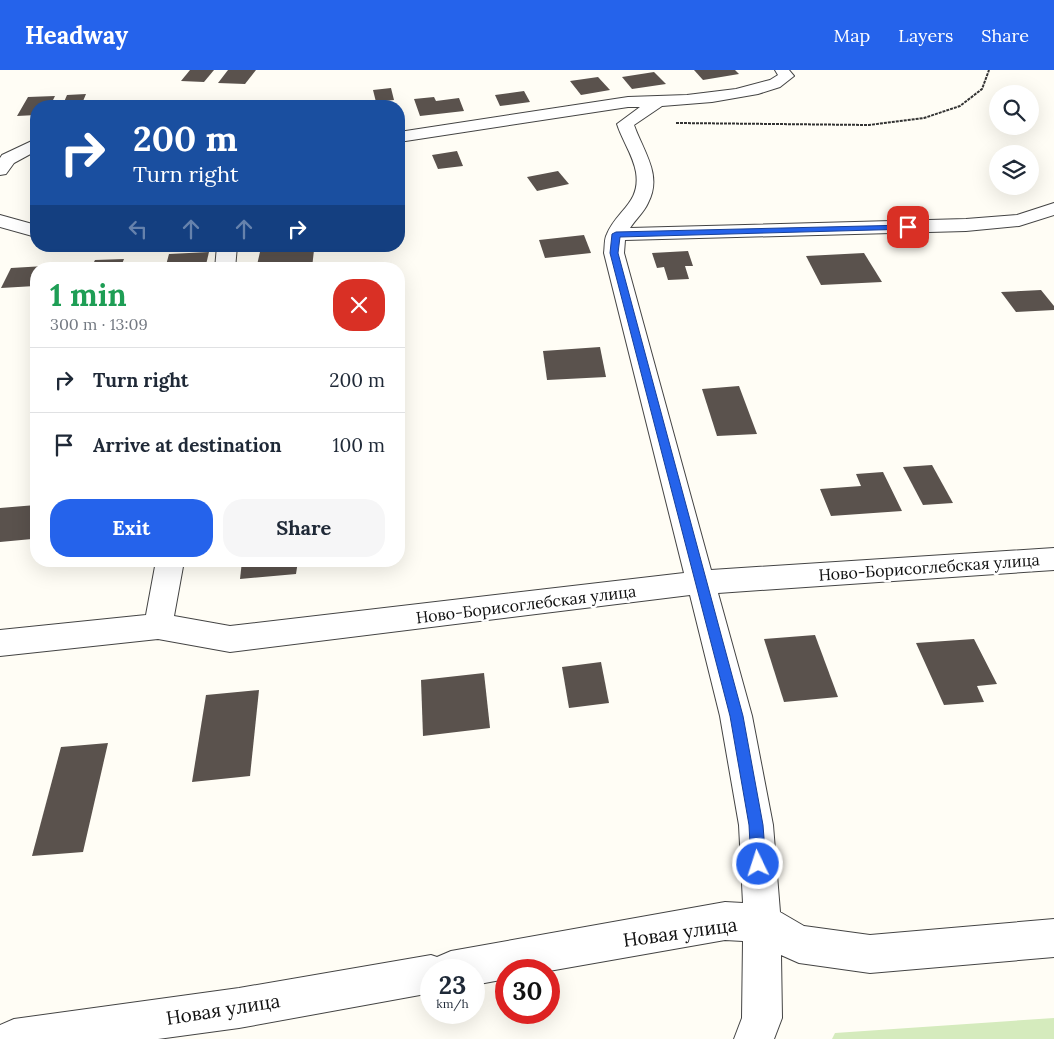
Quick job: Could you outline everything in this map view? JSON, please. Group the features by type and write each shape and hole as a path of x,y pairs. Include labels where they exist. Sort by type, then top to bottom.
{"street":[{"path":"405,136 628,102 657,102 760,90 780,82 784,73"},
{"path":"627,132 657,102"},
{"path":"539,115 577,116 627,132 639,155 646,178 640,205 616,234 614,253 736,716 756,825 762,924 762,1018 754,1039"},
{"path":"0,170 8,159 30,147"},
{"path":"616,234 966,225 1019,220 1054,209"},
{"path":"0,221 30,229"},
{"name":"Ново-Борисоглебская улица","path":"0,643 158,626 230,639 702,582 1054,559"},
{"path":"158,626 169,567"},
{"name":"Новая улица","path":"485,964 726,922 762,924 799,944 870,954 1054,938"},
{"name":"Новая улица","path":"14,1039 239,1008 420,976"}],"path":[{"path":"627,132 698,122 869,125 924,118 960,106 982,89 989,70"}],"green space":[{"path":"1054,1018 1054,1039 832,1039 835,1033"}],"building":[{"path":"190,70 214,70 204,82 181,81"},
{"path":"228,70 256,70 245,84 218,83"},
{"path":"694,70 735,70 739,74 703,80"},
{"path":"654,72 666,84 632,89 622,77"},
{"path":"598,77 610,90 581,95 570,81"},
{"path":"391,88 394,100 376,100 373,90"},
{"path":"524,91 530,102 500,106 495,95"},
{"path":"86,94 84,100 65,100 67,95"},
{"path":"55,96 53,100 30,100 30,115 17,116 28,97"},
{"path":"434,97 436,101 459,98 464,111 420,116 414,99"},
{"path":"457,151 463,166 438,169 432,155"},
{"path":"558,171 569,184 537,191 527,177"},
{"path":"584,235 591,253 545,258 539,240"},
{"path":"688,251 693,266 685,266 689,279 668,280 664,267 657,268 652,253"},
{"path":"209,252 207,262 167,262 169,254"},
{"path":"260,252 314,252 313,262 258,262"},
{"path":"864,253 882,282 821,285 806,256"},
{"path":"124,259 123,262 94,262 95,260"},
{"path":"30,267 30,286 1,288 11,268"},
{"path":"1041,290 1054,306 1054,310 1016,312 1001,292"},
{"path":"600,347 606,377 547,380 543,351"},
{"path":"739,386 757,434 717,436 702,389"},
{"path":"932,465 953,503 923,505 903,467"},
{"path":"883,472 902,511 831,516 820,489 861,486 856,474"},
{"path":"30,506 30,539 0,542 0,508"},
{"path":"241,567 297,567 296,574 240,579"},
{"path":"815,635 838,697 784,702 764,639"},
{"path":"974,639 997,684 977,686 984,702 944,705 916,643"},
{"path":"601,662 609,703 569,708 562,667"},
{"path":"484,673 490,728 423,736 421,680"},
{"path":"259,690 250,776 192,782 206,695"},
{"path":"108,743 83,852 32,856 61,747"}],"route":[{"path":"758,864 756,825 736,716 614,253 616,234 908,227"}]}
